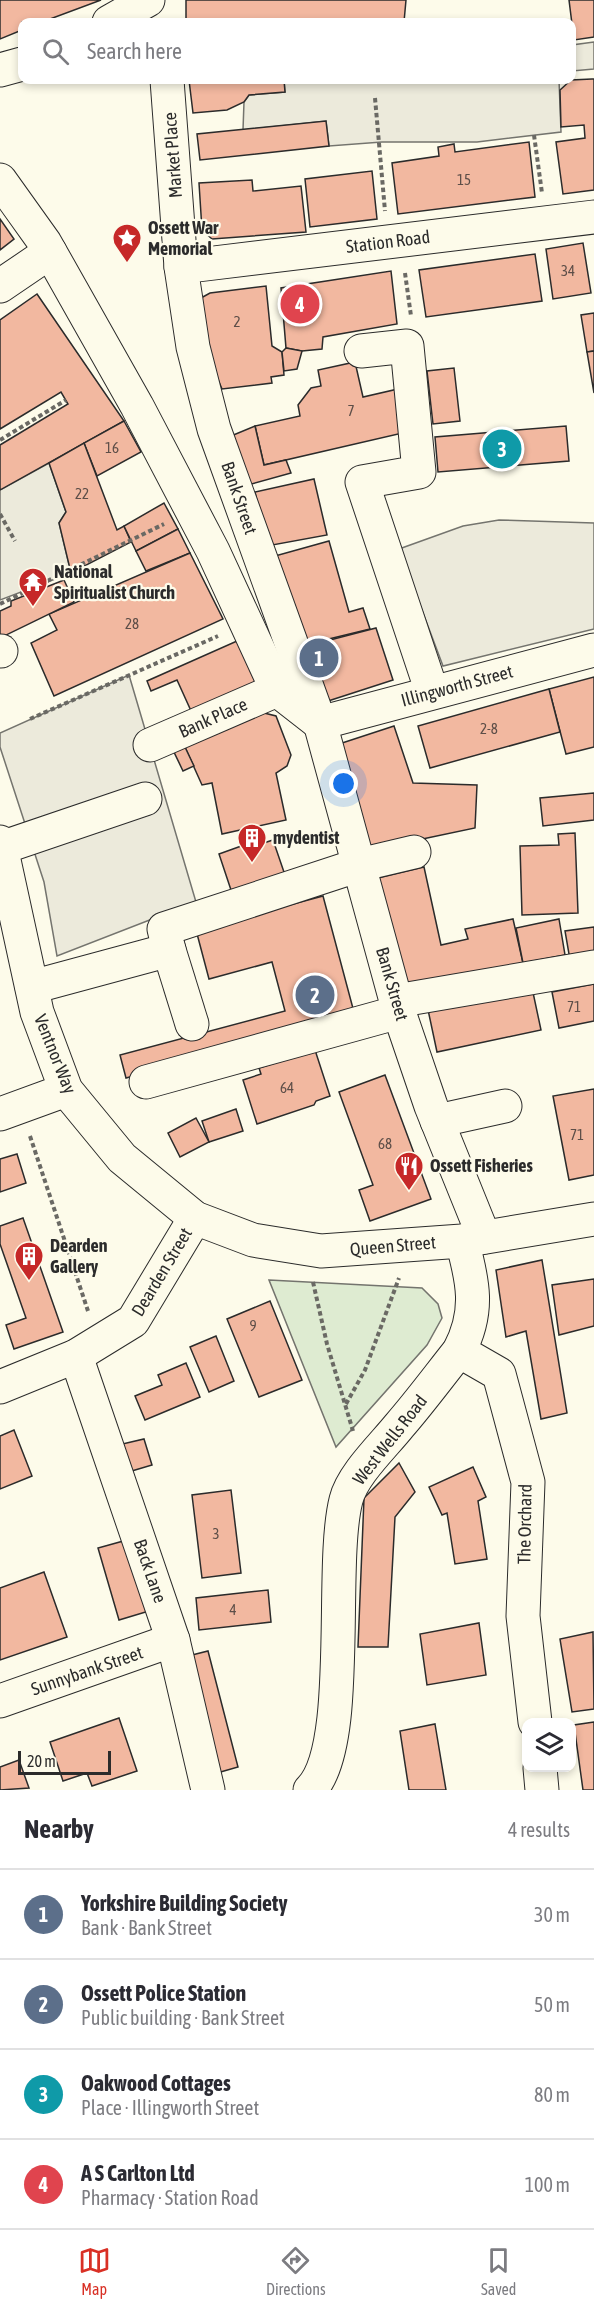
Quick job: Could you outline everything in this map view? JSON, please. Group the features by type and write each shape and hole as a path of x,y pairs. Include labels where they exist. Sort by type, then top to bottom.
{"street":[{"path":"119,18 152,5"},
{"path":"0,70 18,65"},
{"name":"Market Place","path":"167,84 182,267"},
{"path":"0,180 50,252 99,337 191,510 277,690 320,723"},
{"name":"Station Road","path":"182,267 594,217"},
{"path":"0,286 50,252"},
{"name":"Bank Street","path":"182,267 193,347 214,429 320,723 398,1006 437,1121 473,1239"},
{"path":"361,351 407,346 419,472 362,482 432,692"},
{"name":"Illingworth Street","path":"320,723 594,650"},
{"name":"Bank Place","path":"150,745 277,690"},
{"path":"1,845 145,799"},
{"name":"Ventnor Way","path":"1,845 7,905 32,987 37,1012 66,1090 122,1158 195,1218"},
{"path":"192,1024 164,929 359,865 414,852"},
{"path":"32,987 170,950"},
{"path":"146,1082 398,1006 594,967"},
{"path":"10,1110 66,1090"},
{"path":"437,1121 505,1106"},
{"name":"Queen Street","path":"195,1218 254,1240 321,1251 473,1239 594,1219"},
{"name":"Dearden Street","path":"0,1387 88,1350 133,1321 195,1218"},
{"name":"West Wells Road","path":"310,1790 319,1781 332,1742 339,1543 346,1497 364,1469 459,1351 470,1332 473,1305 473,1239"},
{"name":"Back Lane","path":"88,1350 173,1640 208,1790"},
{"name":"The Orchard","path":"459,1351 499,1374 528,1482 522,1616 535,1718"},
{"name":"Sunnybank Street","path":"0,1701 173,1640"},
{"path":"541,1772 543,1790"}],"path":[{"path":"375,98 394,241 412,327 407,346"},
{"path":"534,135 546,223"},
{"path":"0,440 66,400"},
{"path":"0,604 191,510"},
{"path":"0,514 15,542"},
{"path":"30,719 246,623"},
{"path":"10,1110 88,1350"},
{"path":"346,1405 365,1370 412,1245"},
{"path":"321,1251 314,1270 313,1287 364,1469"}],"green space":[{"path":"269,1280 422,1288 438,1304 442,1318 427,1345 336,1447"}],"shaded area":[{"path":"594,42 594,69 576,71 576,44"},
{"path":"284,84 559,84 561,132 477,142 382,142 329,146 326,121 243,130 244,102 249,95 285,92"},
{"path":"49,463 66,512 59,523 71,573 0,600 0,490"},
{"path":"499,520 594,523 594,629 443,666 399,549 463,526"},
{"path":"129,675 196,902 57,956 44,882 0,747 0,733"}],"building":[{"path":"0,0 101,0 53,18 18,18 18,32 0,39"},
{"path":"186,0 406,0 404,18 186,18"},
{"path":"569,0 594,0 594,37 576,40 576,18 571,18"},
{"path":"594,79 594,190 563,194 556,142 585,138 584,125 561,127 560,90 567,84 576,84 576,80"},
{"path":"189,84 284,84 285,92 249,95 244,102 227,110 193,113"},
{"path":"326,121 329,146 200,160 197,134"},
{"path":"529,142 535,197 398,214 392,163 439,156 438,147 454,144 455,152"},
{"path":"372,171 377,219 310,227 305,179"},
{"path":"252,180 253,191 301,186 306,232 212,239 202,230 199,183"},
{"path":"0,219 14,239 0,250"},
{"path":"583,243 591,293 553,299 546,249"},
{"path":"535,254 542,301 426,317 419,270"},
{"path":"391,271 397,324 323,337 322,349 302,351 286,348 281,288"},
{"path":"266,286 272,346 282,352 284,375 271,377 272,383 222,389 209,358 201,298 210,293"},
{"path":"37,294 124,421 0,490 0,445 68,404 61,392 0,429 0,320"},
{"path":"594,313 594,351 587,352 581,315"},
{"path":"286,348 302,351 297,369 284,371 282,352"},
{"path":"594,351 594,393 587,352"},
{"path":"355,362 363,397 398,389 407,432 264,465 255,426 300,416 298,405 311,388 321,386 318,370"},
{"path":"454,368 460,421 433,424 427,371"},
{"path":"124,421 141,452 97,476 84,443"},
{"path":"255,426 264,465 286,460 291,473 244,486 231,436"},
{"path":"566,426 569,461 438,472 435,437"},
{"path":"84,443 117,530 124,526 131,542 71,573 59,523 66,512 49,463"},
{"path":"314,479 327,535 267,546 255,492"},
{"path":"164,503 178,529 136,551 124,526"},
{"path":"178,529 190,553 146,571 136,551"},
{"path":"329,541 349,612 363,608 370,629 300,646 275,556"},
{"path":"190,553 223,619 54,696 31,643 57,630 49,614"},
{"name":"National Spiritualist Church","path":"64,580 74,602 0,638 0,611 11,606 11,601"},
{"path":"376,628 393,680 325,702 307,646"},
{"path":"237,641 257,684 192,713 177,680 151,691 147,681"},
{"path":"594,677 594,747 566,754 549,689"},
{"path":"549,689 560,732 430,768 418,726"},
{"path":"260,712 276,716 291,755 287,766 276,773 286,820 222,834 212,783 202,785 184,745"},
{"path":"394,726 413,783 477,785 475,828 413,841 368,855 339,744"},
{"path":"184,745 194,766 183,771 173,750"},
{"path":"594,793 594,820 543,826 540,798"},
{"path":"575,833 578,913 522,915 520,846 559,845 558,834"},
{"name":"mydentist","path":"273,840 285,875 232,893 219,854 244,845 245,849"},
{"path":"424,867 441,945 468,939 465,929 513,919 523,963 403,990 378,878"},
{"path":"323,896 355,1016 126,1078 120,1055 285,1011 272,962 209,979 196,930"},
{"path":"559,919 565,955 523,963 516,928"},
{"path":"594,927 594,956 570,960 565,931"},
{"path":"531,983 541,1030 437,1052 427,1005"},
{"path":"594,984 594,1021 559,1028 552,992"},
{"path":"315,1050 330,1096 316,1101 314,1105 257,1124 243,1080 261,1074 259,1068"},
{"path":"385,1075 431,1199 370,1221 359,1190 373,1185 339,1092"},
{"path":"594,1089 594,1175 569,1180 553,1096"},
{"path":"236,1109 243,1131 209,1142 202,1121"},
{"path":"196,1118 209,1142 180,1157 168,1133"},
{"path":"17,1154 26,1183 0,1192 0,1159"},
{"name":"Dearden Gallery","path":"23,1218 63,1332 14,1349 6,1325 26,1318 0,1244 0,1226"},
{"path":"542,1260 567,1413 541,1419 526,1331 506,1337 496,1270"},
{"path":"594,1279 594,1326 559,1335 552,1285"},
{"path":"270,1301 302,1380 259,1397 227,1319"},
{"path":"216,1336 234,1381 209,1392 190,1347"},
{"path":"186,1363 200,1397 145,1420 135,1396 162,1385 158,1375"},
{"path":"14,1430 32,1476 0,1489 0,1436"},
{"path":"144,1439 152,1465 125,1473 118,1445"},
{"path":"399,1463 415,1492 395,1517 388,1647 358,1647 364,1498"},
{"path":"473,1467 486,1497 478,1501 487,1559 455,1564 447,1513 442,1515 429,1487"},
{"path":"231,1490 241,1573 202,1578 192,1495"},
{"path":"127,1540 149,1611 119,1620 98,1548"},
{"path":"44,1572 67,1637 0,1660 0,1588"},
{"path":"268,1590 271,1622 199,1630 196,1598"},
{"path":"479,1623 486,1675 427,1685 420,1634"},
{"path":"593,1632 594,1709 572,1712 560,1639"},
{"path":"208,1651 238,1767 210,1775 180,1658"},
{"path":"119,1718 137,1771 92,1786 87,1773 63,1781 50,1742"},
{"path":"594,1722 594,1790 583,1790 576,1725"},
{"path":"435,1724 446,1790 409,1790 400,1731"},
{"path":"19,1760 29,1788 0,1790 0,1767"}],"place":[{"name":"Ossett War Memorial","path":"127,264"},
{"name":"A S Carlton Ltd","path":"300,304"},
{"name":"Oakwood Cottages","path":"502,449"},
{"name":"National Spiritualist Church","path":"33,608"},
{"name":"Yorkshire Building Society","path":"319,658"},
{"name":"mydentist","path":"252,864"},
{"name":"Ossett Police Station","path":"315,995"},
{"name":"Ossett Fisheries","path":"409,1192"},
{"name":"Dearden Gallery","path":"29,1282"}]}
